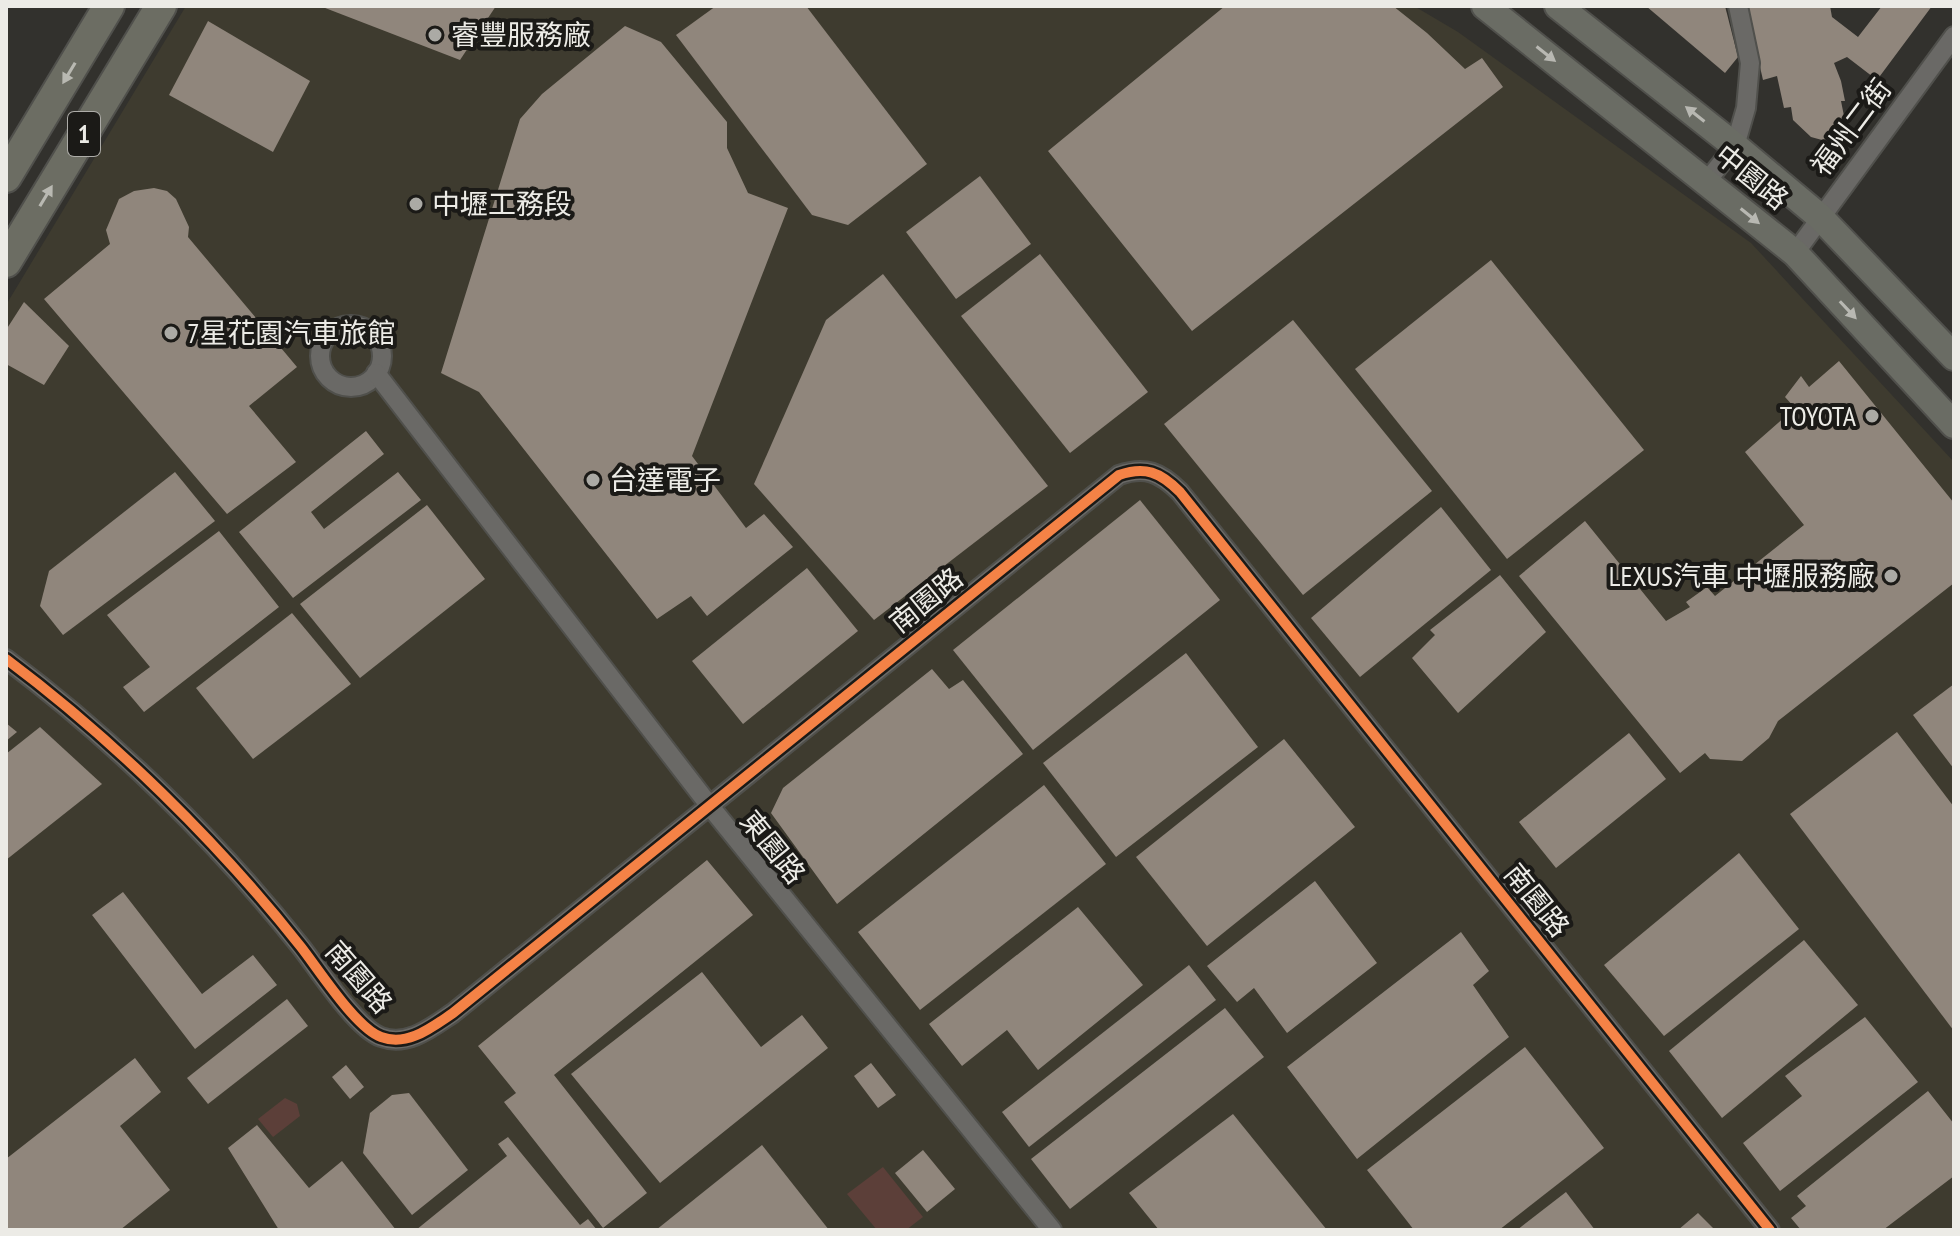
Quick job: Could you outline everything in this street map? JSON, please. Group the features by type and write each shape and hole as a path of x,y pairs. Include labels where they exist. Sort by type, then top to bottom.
{"main road":[{"name":"1","path":"6,177 109,6"},
{"name":"1","path":"6,262 161,6"},
{"name":"中園路","path":"1485,6 1795,253 1954,425"},
{"name":"中園路","path":"1558,6 1820,217 1954,357"}],"street":[{"path":"1707,181 1735,146 1746,108 1750,63 1738,6"},
{"name":"福州二街","path":"1795,253 1954,36"},
{"name":"東園路","path":"376,373 709,805 1052,1230"},
{"name":"南園路","path":"6,659 129,762 267,904 359,1021 383,1038 408,1039 453,1013 1119,475 1133,470 1151,470 1167,479 1180,492 1770,1230"}],"shaded area":[{"path":"186,6 1414,6 1458,32 1751,243 1954,462 1954,1230 6,1230 6,305"},
{"path":"285,1098 297,1104 300,1116 273,1137 258,1119"},
{"path":"883,1167 923,1217 906,1230 877,1230 847,1194"}],"building":[{"name":"睿豐服務廠","path":"320,6 496,6 460,60"},
{"path":"716,6 806,6 927,164 848,225 812,215 676,35"},
{"path":"1225,6 1393,6 1465,69 1482,58 1503,87 1192,331 1048,151"},
{"path":"1646,6 1725,6 1738,57 1725,73"},
{"path":"1746,6 1830,6 1832,17 1858,37 1882,6 1932,6 1877,80 1847,57 1834,63 1845,101 1841,101 1847,131 1822,140 1811,137 1793,120 1791,107 1784,108 1777,76 1763,80"},
{"path":"208,21 310,81 273,152 169,95"},
{"path":"625,26 661,42 727,122 727,148 748,193 788,208 692,456 746,528 764,514 793,547 707,616 691,596 657,619 479,392 441,373 520,119 542,94"},
{"path":"980,176 1031,244 956,299 906,232"},
{"name":"7星花園汽車旅館","path":"154,188 167,191 176,199 189,227 188,237 297,367 249,406 296,462 227,514 44,299 110,244 106,230 119,199 134,191"},
{"path":"1040,254 1148,392 1070,453 961,316"},
{"path":"1491,260 1644,450 1507,559 1355,369"},
{"path":"883,274 1048,486 874,620 754,484 826,320"},
{"path":"24,302 69,346 44,385 6,364 6,330"},
{"path":"1293,320 1432,491 1303,595 1164,424"},
{"path":"1839,361 1954,503 1954,583 1778,721 1769,738 1742,761 1710,759 1705,753 1680,773 1519,576 1585,521 1666,621 1690,607 1686,602 1707,587 1715,596 1804,525 1745,452 1795,408 1785,397 1801,376 1809,387"},
{"path":"366,431 384,454 311,512 324,529 398,472 421,500 293,598 239,532"},
{"path":"175,472 215,521 63,635 40,606 49,571"},
{"path":"1140,500 1220,600 1033,750 953,650"},
{"path":"427,505 485,579 360,678 300,604"},
{"path":"1441,507 1491,570 1360,677 1311,618"},
{"path":"219,531 279,607 144,712 123,687 150,667 107,615"},
{"path":"807,568 858,631 743,724 692,661"},
{"path":"1500,575 1546,632 1458,713 1412,658 1435,635 1430,630"},
{"path":"292,613 351,684 253,759 196,688"},
{"path":"1186,653 1258,747 1116,857 1043,763"},
{"path":"932,669 949,689 963,680 1023,754 837,904 771,813 783,788"},
{"path":"1954,684 1954,769 1913,715"},
{"path":"6,723 17,732 6,741"},
{"path":"40,727 102,784 6,860 6,754"},
{"path":"1897,732 1954,807 1954,1031 1790,814"},
{"path":"1629,733 1666,779 1556,868 1519,822"},
{"path":"1284,739 1355,827 1207,946 1136,857"},
{"path":"1044,785 1106,864 920,1010 858,932"},
{"path":"1739,853 1799,929 1664,1036 1604,965"},
{"path":"707,860 753,915 554,1075 647,1193 603,1228 504,1102 516,1093 478,1046"},
{"path":"1315,881 1377,963 1287,1033 1254,988 1237,1002 1207,966"},
{"path":"123,892 202,994 253,955 277,985 195,1049 92,915"},
{"path":"1078,907 1143,985 1038,1070 1007,1030 962,1066 929,1024"},
{"path":"1461,932 1489,971 1473,985 1509,1037 1357,1159 1287,1067"},
{"path":"1804,940 1858,1005 1722,1118 1669,1051"},
{"path":"1189,965 1216,1000 1029,1147 1002,1112"},
{"path":"702,972 761,1047 802,1015 828,1048 660,1183 571,1074"},
{"path":"287,999 308,1026 208,1104 187,1078"},
{"path":"1225,1008 1264,1057 1070,1209 1031,1159"},
{"path":"1865,1017 1918,1082 1780,1191 1743,1143 1802,1096 1785,1076"},
{"path":"1525,1047 1604,1148 1499,1230 1414,1230 1367,1170"},
{"path":"135,1058 161,1092 120,1126 170,1190 120,1230 6,1230 6,1159"},
{"path":"871,1063 896,1095 878,1108 854,1076"},
{"path":"346,1065 364,1087 350,1099 332,1077"},
{"path":"1928,1091 1954,1124 1954,1176 1883,1230 1801,1230 1791,1218 1806,1206 1797,1196"},
{"path":"409,1093 468,1170 412,1215 363,1153 370,1113 392,1095"},
{"path":"1233,1114 1327,1230 1159,1230 1129,1193"},
{"path":"257,1125 309,1188 342,1161 396,1230 279,1230 228,1148"},
{"path":"508,1137 580,1225 588,1219 597,1230 416,1230 507,1156 498,1144"},
{"path":"762,1145 829,1230 656,1230"},
{"path":"923,1150 955,1189 927,1212 895,1173"},
{"path":"1566,1192 1595,1230 1517,1230"},
{"path":"1698,1213 1714,1229 1678,1230"}],"cycle path":[{"path":"6,659 86,723 199,831 269,908 360,1022 381,1037 401,1039 419,1034 453,1013 1119,475 1137,471 1159,475 1180,492 1770,1230"}],"place":[{"name":"睿豐服務廠","path":"435,35"},
{"name":"中壢工務段","path":"416,204"},
{"name":"7星花園汽車旅館","path":"171,333"},
{"name":"TOYOTA","path":"1872,416"},
{"name":"台達電子","path":"593,480"},
{"name":"LEXUS汽車 中壢服務廠","path":"1891,576"}]}
